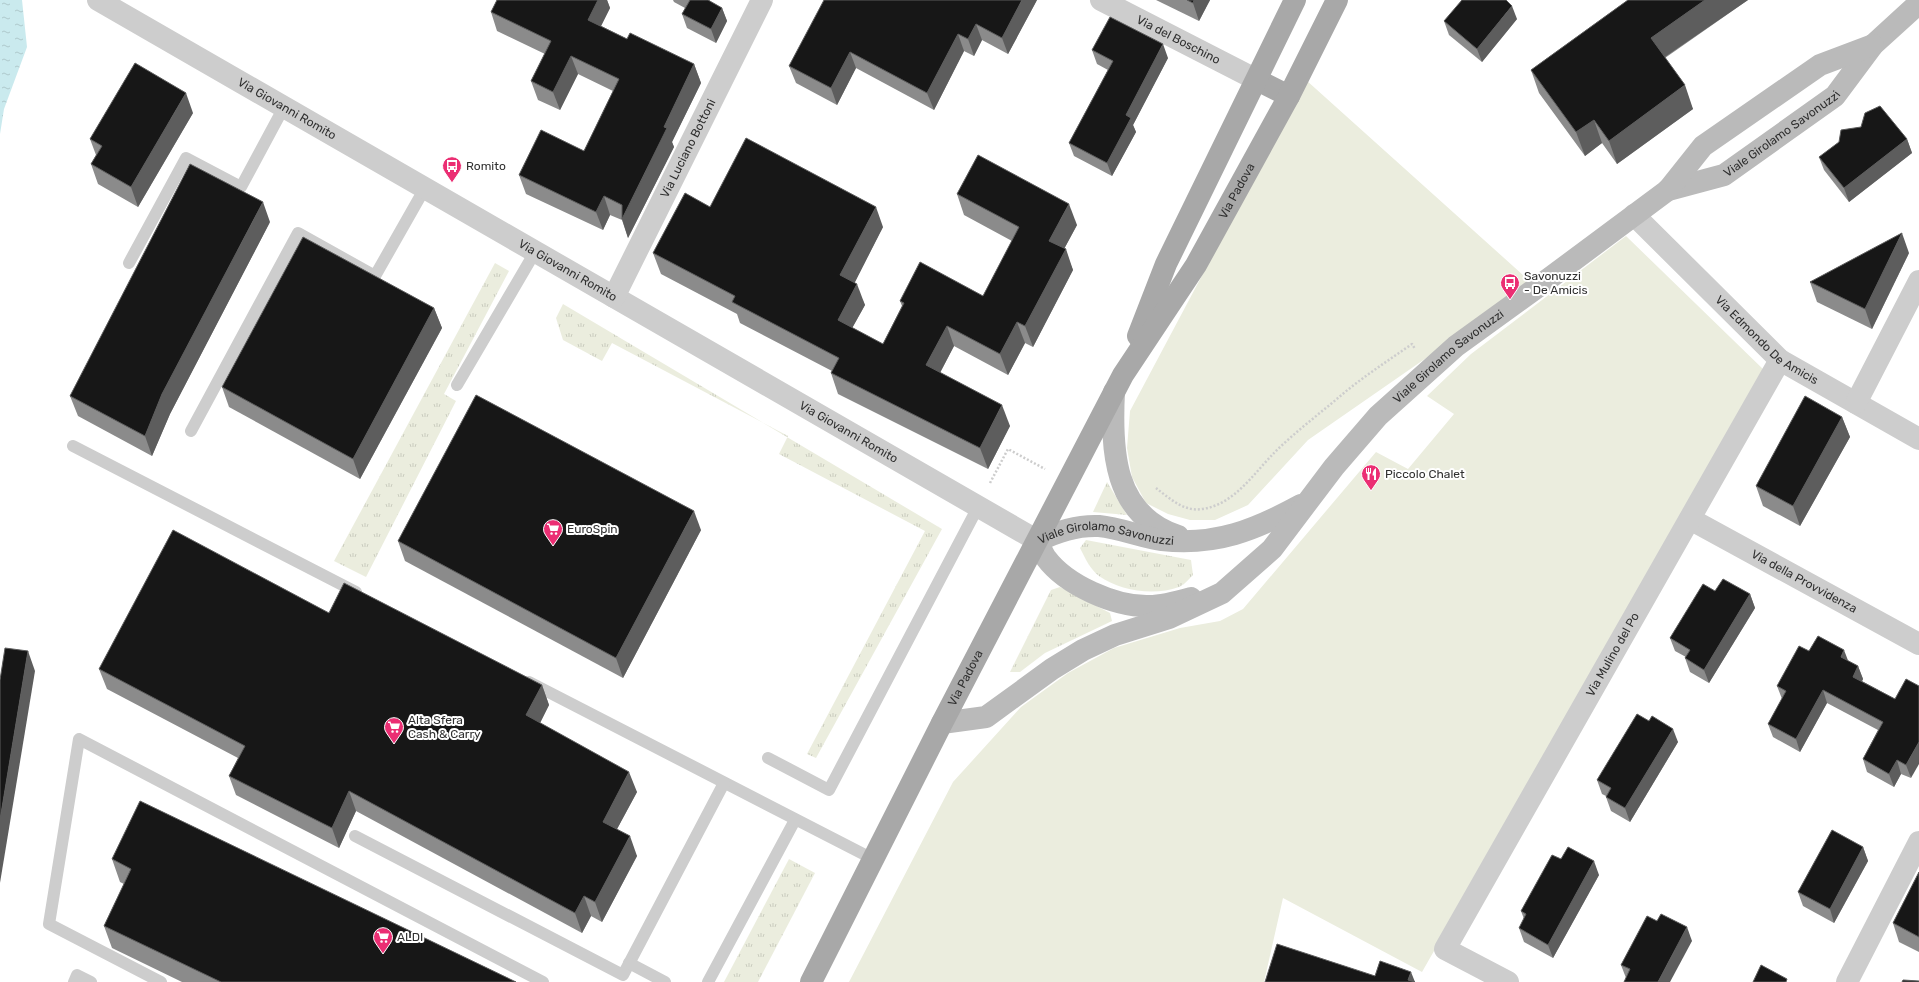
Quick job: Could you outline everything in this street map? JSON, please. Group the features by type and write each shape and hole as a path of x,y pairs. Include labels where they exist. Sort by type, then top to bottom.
{"main road":[{"name":"Via Padova","path":"812,982 942,723 1038,541 1118,384 1166,264 1295,0"},
{"name":"Via Padova","path":"1118,384 1196,265 1289,96 1337,0"},
{"path":"1257,80 1289,96"}],"street":[{"name":"Via Giovanni Romito","path":"98,0 1038,541"},
{"name":"Via Luciano Bottoni","path":"614,297 762,0"},
{"name":"Via del Boschino","path":"1100,0 1257,80"},
{"name":"Viale Girolamo Savonuzzi","path":"1668,190 1724,175 1836,96 1873,45 1919,4"},
{"name":"Viale Girolamo Savonuzzi","path":"942,723 986,716 1052,669 1083,650 1115,635 1169,618 1222,593 1272,548 1307,501 1378,416 1456,346 1540,286 1668,190 1703,146 1820,65 1873,45"},
{"name":"Via Edmondo De Amicis","path":"1634,215 1780,360 1919,439"},
{"path":"1856,403 1919,281"},
{"name":"Via Mulino del Po","path":"1508,982 1445,949 1780,360"},
{"name":"Viale Girolamo Savonuzzi","path":"1118,384 1112,432 1114,451 1123,487 1140,514 1151,523 1169,533 1192,540"},
{"name":"Viale Girolamo Savonuzzi","path":"1240,576 1223,585 1173,603 1149,606 1132,605 1090,591 1068,578 1045,557 1038,541 1065,529 1083,526 1100,526 1162,540 1209,540 1249,531 1274,520 1307,501"},
{"name":"Via della Provvidenza","path":"1690,519 1919,644"},
{"path":"1847,982 1919,842"}],"lane":[{"path":"129,263 186,158 241,187 284,107"},
{"path":"191,430 298,233 375,276 425,188"},
{"path":"457,385 535,252"},
{"path":"73,446 363,596"},
{"path":"768,758 829,790 978,507"},
{"path":"519,677 794,820 873,859"},
{"path":"161,982 49,924 79,739 543,982"},
{"path":"355,836 623,975 724,783"},
{"path":"708,982 794,820"},
{"path":"629,963 666,982"},
{"path":"74,982 77,975 91,982"}],"path":[{"path":"1132,502 1152,484 1171,500 1186,508 1201,510 1217,505 1230,497 1276,452 1346,391 1412,344 1431,368"},
{"path":"978,507 1008,449 1068,481"}],"green space":[{"path":"1306,80 1533,284 1308,440 1248,505 1215,520 1190,520 1168,514 1146,503 1132,477 1127,448 1130,411"},
{"path":"1626,236 1765,371 1422,972 1283,898 1264,982 849,982 953,782 1021,707 1068,673 1114,648 1180,628 1220,621 1243,609 1376,452 1408,469 1454,414 1427,396 1471,354"},
{"path":"495,263 509,271 444,394 456,401 366,577 334,561"},
{"path":"563,304 764,423 612,343 602,361 563,340 556,318"},
{"path":"764,423 788,436 787,437"},
{"path":"787,437 942,529 816,758 807,754 925,531 779,454"},
{"path":"1107,482 1127,515 1093,512"},
{"path":"1086,540 1191,560 1193,575 1179,587 1169,590 1148,591 1117,585 1099,576 1090,567 1080,548"},
{"path":"1060,587 1110,613 1112,621 1045,653 1020,672 1010,672 1051,590"},
{"path":"789,859 815,873 758,982 724,982"}],"water":[{"path":"0,0 22,0 27,47 4,109 0,134"}],"building":[{"path":"497,0 598,0 588,20 627,39 630,33 694,64 664,127 667,128 622,219 622,205 604,196 596,212 519,175 541,130 584,151 619,79 571,56 553,92 531,81 551,41 491,12"},
{"path":"690,0 708,0 722,8 711,29 682,14"},
{"path":"824,0 1022,0 1002,38 976,24 968,39 958,34 927,93 850,52 831,88 789,66"},
{"path":"1187,0 1194,0 1193,3"},
{"path":"1462,0 1506,0 1512,6 1477,49 1444,21"},
{"path":"1628,0 1705,0 1651,38 1685,85 1609,141 1594,120 1576,132 1531,70"},
{"path":"1110,17 1163,44 1126,115 1131,118 1107,163 1069,143 1113,61 1092,50"},
{"path":"135,63 186,93 131,187 91,164 102,146 90,139"},
{"path":"1880,106 1907,139 1844,188 1819,157 1839,142 1841,130 1861,127 1865,113"},
{"path":"746,138 876,207 840,275 857,284 838,320 883,344 904,303 900,301 920,262 983,296 1019,227 957,194 978,155 1069,204 1049,241 1066,249 1025,326 1017,322 1000,354 947,326 926,365 1002,405 980,448 831,373 839,358 732,302 735,296 653,253 685,193 710,207"},
{"path":"190,164 263,202 162,394 145,436 70,396"},
{"path":"1902,233 1865,309 1810,282"},
{"path":"303,237 434,308 353,459 222,387"},
{"name":"EuroSpin","path":"476,395 694,511 616,658 398,541"},
{"path":"1805,396 1842,417 1793,506 1756,486"},
{"path":"173,530 329,613 344,583 542,685 526,715 629,772 603,822 630,836 595,902 584,896 575,913 349,791 332,828 229,776 245,746 99,669"},
{"path":"1723,579 1750,594 1704,670 1685,658 1690,650 1670,638 1703,584 1715,591"},
{"path":"1818,636 1844,650 1841,657 1858,666 1853,677 1895,699 1906,679 1919,686 1919,742 1906,765 1897,760 1889,774 1863,759 1883,722 1823,690 1796,739 1768,724 1786,691 1777,686 1799,646 1809,651"},
{"path":"5,648 28,651 0,820 0,680"},
{"path":"1637,714 1649,721 1652,716 1673,729 1625,808 1606,797 1611,788 1597,780"},
{"path":"140,801 516,982 221,982 104,926 131,869 112,859"},
{"path":"1832,830 1863,847 1830,909 1798,892"},
{"path":"1568,847 1594,861 1548,945 1519,928 1526,914 1521,911 1552,855 1561,859"},
{"path":"1919,872 1919,937 1893,923"},
{"path":"1661,914 1687,927 1658,982 1624,982 1630,969 1621,965 1647,916 1657,921"},
{"path":"1277,944 1375,976 1380,961 1411,972 1408,980 1415,982 1265,982"},
{"path":"1761,965 1787,979 1786,982 1753,982"},
{"path":"1903,980 1919,981 1919,982 1902,982"}],"place":[{"name":"Romito","path":"452,183"},
{"name":"Savonuzzi - De Amicis","path":"1510,300"},
{"name":"Piccolo Chalet","path":"1371,491"},
{"name":"EuroSpin","path":"553,546"},
{"name":"Alta Sfera Cash & Carry","path":"394,744"},
{"name":"ALDI","path":"383,954"}]}
